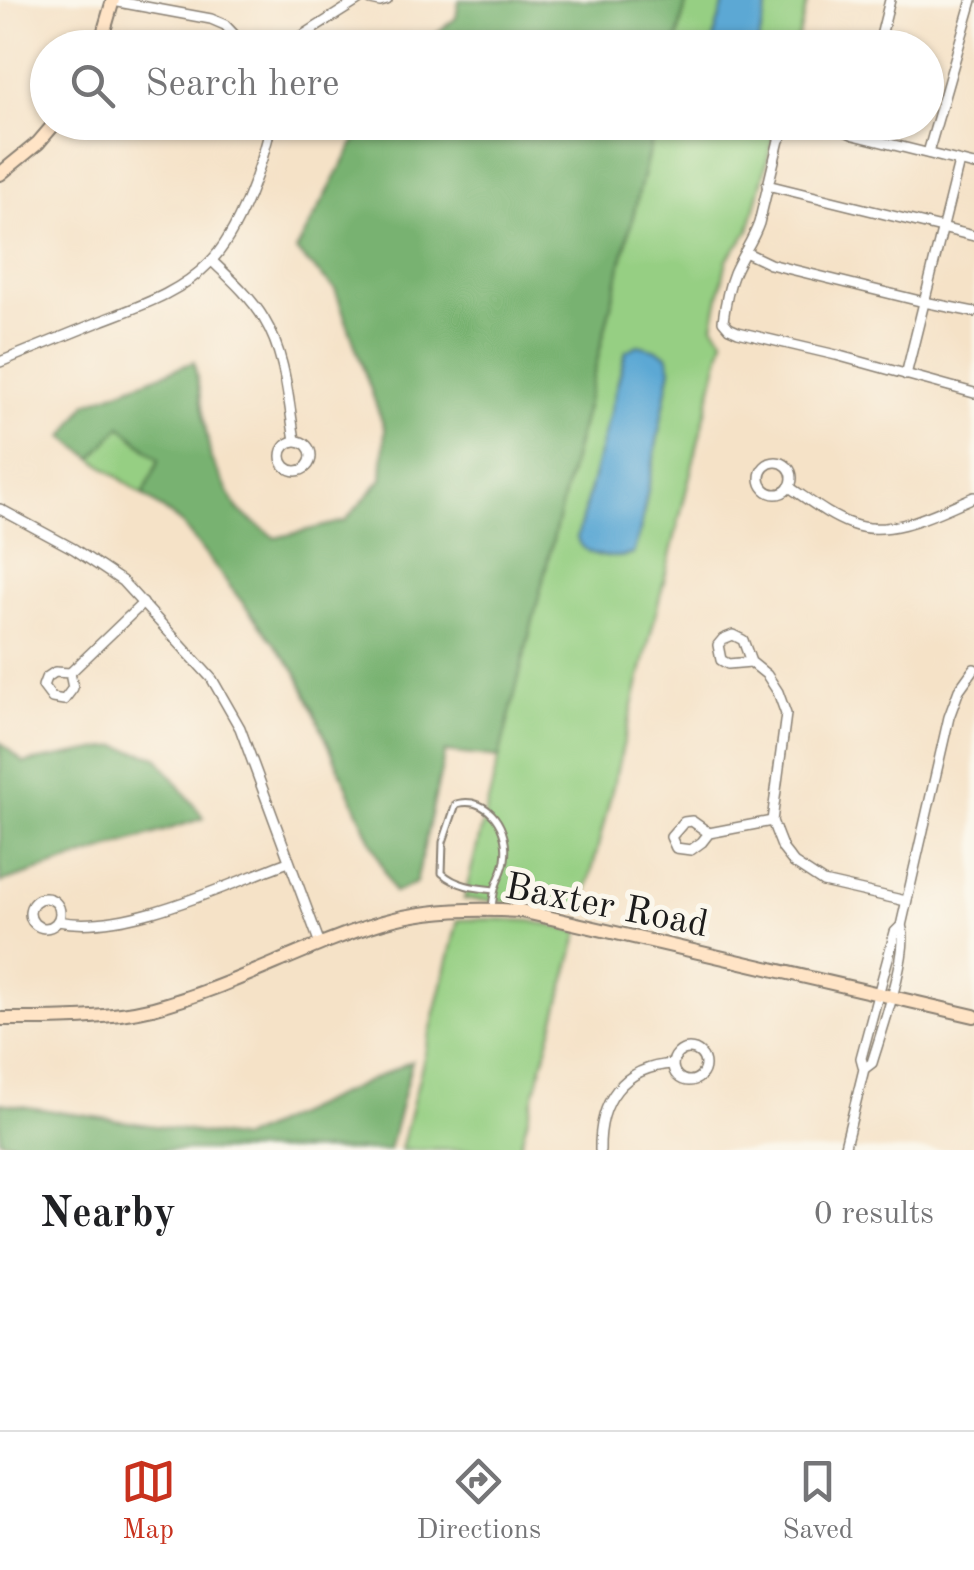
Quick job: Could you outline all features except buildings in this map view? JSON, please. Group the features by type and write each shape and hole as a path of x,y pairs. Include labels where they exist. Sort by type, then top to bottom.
{"main road":[{"path":"104,30 113,0"},
{"path":"0,174 40,140"},
{"name":"Baxter Road","path":"0,1019 110,1016 153,1008 208,991 384,922 434,912 491,910 521,911 974,1016"}],"street":[{"path":"113,0 211,19 229,30"},
{"path":"310,30 358,0"},
{"path":"371,0 387,0"},
{"path":"882,30 890,0"},
{"path":"944,97 972,0"},
{"path":"0,362 160,298 194,277 212,261 238,219 267,140"},
{"path":"778,140 755,236 728,290 724,321 729,328 974,393"},
{"path":"872,140 974,165"},
{"path":"928,152 931,140"},
{"path":"906,375 959,162"},
{"path":"767,185 974,236"},
{"path":"745,252 770,264 974,312"},
{"path":"212,261 250,300 272,333 280,353 295,440"},
{"path":"789,487 836,518 855,526 881,529 974,497"},
{"path":"0,509 122,581 200,664 240,728 320,944"},
{"path":"70,672 144,604"},
{"path":"750,662 768,675 786,714 772,821 783,849 794,863 823,882 906,902"},
{"path":"844,1150 864,1069 861,1058 885,994 895,932 901,926 949,717 958,690 974,669"},
{"path":"708,833 772,821"},
{"path":"58,921 73,924 147,913 288,862"},
{"path":"600,1150 600,1127 617,1089 641,1070 673,1064"}],"lane":[{"path":"491,910 506,859 500,825 486,807 474,802 456,804 444,842 442,874 460,884 495,890"}],"green space":[{"path":"459,0 687,0 679,30 440,30 456,18"},
{"path":"687,0 725,0 716,30 680,30"},
{"path":"769,0 808,0 800,30 762,30"},
{"path":"356,140 652,140 499,758 445,752 416,883 394,893 297,673 181,523 143,495 159,460 121,426 92,458 64,437 87,403 194,362 211,459 238,510 275,538 345,521 382,479 385,430 335,289 296,251"},
{"path":"652,140 773,140 749,231 727,259 713,325 724,339 582,911 464,899","holes":["626,351 671,368 633,554 578,538"]},
{"path":"121,426 159,460 143,495 92,458"},
{"path":"0,742 24,763 118,746 157,757 204,818 0,883"},
{"path":"458,920 531,921 579,932 519,1150 401,1150"},
{"path":"412,1061 389,1150 43,1150 0,1140 0,1103 242,1139"}],"water":[{"path":"725,0 769,0 761,30 716,30"},
{"path":"638,345 667,355 671,368 633,554 601,556 586,550 577,538 626,351"}]}
